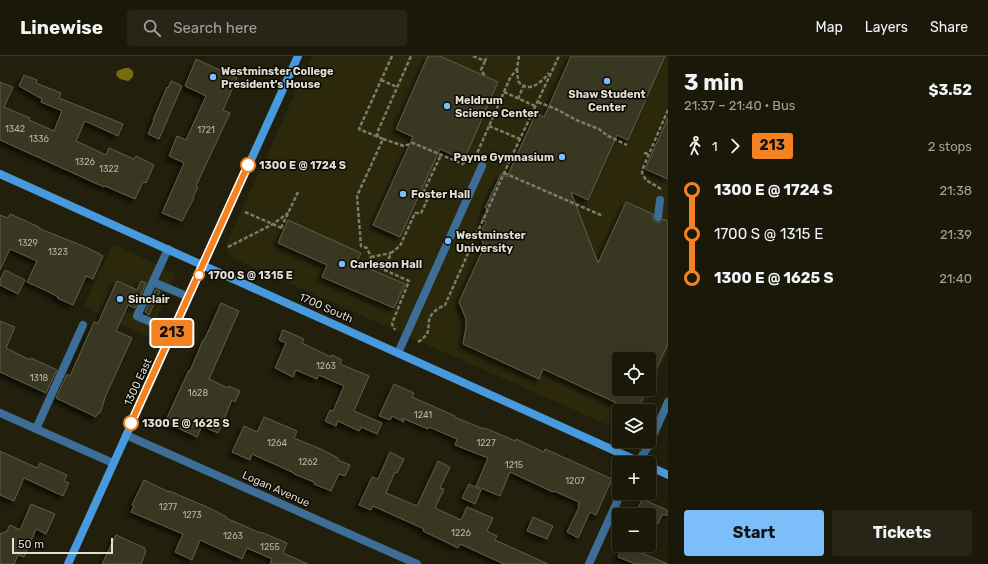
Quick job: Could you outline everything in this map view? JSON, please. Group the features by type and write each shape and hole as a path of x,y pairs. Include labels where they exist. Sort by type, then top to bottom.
{"street":[{"name":"1300 East","path":"68,564 298,56"},
{"path":"398,353 482,166"},
{"name":"1700 South","path":"0,174 626,456"},
{"path":"658,217 660,200"},
{"path":"168,249 137,316 173,332"},
{"path":"153,282 188,297"},
{"path":"36,429 83,325"},
{"path":"643,456 668,402"},
{"path":"0,413 113,463"},
{"name":"Logan Avenue","path":"126,435 417,564"},
{"path":"656,469 668,475"},
{"path":"589,564 618,500"}],"path":[{"path":"392,56 359,130 383,140 404,146 413,143 463,164 468,156 475,158 510,78 517,69"},
{"path":"378,137 377,133 411,56"},
{"path":"473,56 484,61"},
{"path":"485,76 481,70 487,56"},
{"path":"519,56 517,69 518,82 523,87 530,88 536,86 552,70"},
{"path":"418,342 426,338 432,314 445,305 504,173 559,56"},
{"path":"381,80 397,87"},
{"path":"518,98 523,87"},
{"path":"504,92 535,106"},
{"path":"538,102 599,129 608,136 627,145"},
{"path":"662,190 646,180 642,173 668,110"},
{"path":"489,126 520,139"},
{"path":"383,140 357,196 362,246 367,248 371,257 369,263 409,281 392,324 395,330"},
{"path":"644,153 649,154"},
{"path":"371,257 391,253 400,246 415,213 421,212 429,196 424,192 441,154"},
{"path":"504,173 603,216"},
{"path":"245,212 283,228 298,192"},
{"path":"228,247 273,224 288,213"},
{"path":"384,270 391,253"}],"shaded area":[{"name":"Westminster University","path":"312,56 668,56 668,351 656,379 656,352 612,352 612,396 648,396 645,404 612,404 612,427 237,260 229,255 226,247"},
{"path":"129,68 133,71 131,79 128,81 120,79 116,75 117,71"},
{"path":"113,244 176,274 148,337 84,307"}],"building":[{"name":"Meldrum Science Center","path":"428,56 440,56 498,82 464,160 440,149 400,237 373,225 413,137 396,129"},
{"path":"571,56 665,56 628,140 617,135 588,200 571,192 598,263 626,202 653,214 653,219 655,222 660,222 663,219 668,221 668,344 656,370 656,352 612,352 612,396 644,396 640,404 619,404 543,369 539,379 463,344 466,319 459,302 484,247 480,234 486,222 482,220 488,209 485,208 501,174 507,177 536,113 544,117"},
{"path":"196,59 237,78 223,110 230,113 196,186 198,187 193,197 194,198 182,221 162,213 184,163 169,156 177,136 186,140 206,96 185,86"},
{"path":"24,75 37,80 36,83 61,93 59,98 123,124 118,136 85,121 76,141 106,155 109,148 134,159 136,156 154,165 146,183 143,182 135,199 105,186 104,187 0,140 0,82 13,87 4,107 30,118 29,120 54,131 62,111 41,102 42,99 19,86"},
{"path":"171,81 182,86 159,139 148,134 167,87 168,88"},
{"path":"668,118 668,179 645,169"},
{"path":"10,214 39,227 38,228 88,248 103,256 93,279 86,276 73,305 27,282 37,261 10,249 0,270 0,215 8,218"},
{"name":"Carleson Hall","path":"288,220 361,253 356,263 405,284 394,308 322,277 327,265 278,243"},
{"path":"5,270 25,280 18,294 0,285 0,280"},
{"path":"117,281 137,290 141,281 146,283 135,308 128,305 116,331 132,338 106,395 100,413 98,413 96,417 56,398 67,374 70,376 94,322 98,323"},
{"path":"156,289 160,291 149,315 145,312"},
{"path":"221,303 239,311 209,379 228,388 229,386 240,391 235,402 232,400 218,433 202,426 197,437 165,422"},
{"path":"0,321 15,327 6,348 30,360 31,358 57,370 46,393 0,372"},
{"path":"283,330 304,339 302,343 331,357 332,355 342,360 340,364 369,376 354,411 382,423 377,434 361,427 359,431 338,421 336,426 325,421 330,410 333,411 344,386 319,375 317,379 296,370 293,377 275,368 286,343 279,340"},
{"path":"394,384 414,393 412,397 455,416 454,417 515,441 516,439 544,452 545,449 612,479 596,515 590,512 578,538 567,532 579,507 579,502 510,472 500,496 476,486 488,458 455,445 457,439 429,427 428,429 402,418 404,422 392,416 390,420 379,416"},
{"path":"264,417 297,431 294,438 323,450 338,458 338,460 350,465 345,476 339,474 331,491 252,454 250,460 232,452 244,426 257,432"},
{"path":"0,451 37,468 40,463 67,475 64,481 69,483 63,496 24,478 14,501 0,495"},
{"path":"390,452 404,459 397,473 395,472 386,493 417,506 438,461 450,467 440,488 444,489 435,508 461,520 467,507 493,518 487,531 497,536 495,540 548,564 504,564 460,544 458,548 423,531 424,529 373,506 371,510 359,505 372,477 378,479"},
{"path":"144,480 169,492 205,506 227,517 226,518 260,533 261,532 287,543 283,553 308,564 270,564 272,559 247,548 242,559 200,540 192,560 175,552 183,534 131,512 134,506 132,505"},
{"path":"469,484 481,490 475,504 462,498"},
{"path":"642,500 644,500 665,509 668,511 668,515 662,515 658,524 656,523 656,508 638,508"},
{"path":"31,504 55,514 46,534 36,529 24,557 18,555 14,564 0,564 0,534 7,531 10,525 20,530"},
{"path":"533,517 553,526 547,539 527,531"},
{"path":"116,535 145,548 144,550 146,551 141,564 102,564"},
{"path":"620,552 640,552 668,564 635,564 618,557"}],"bus line":[{"name":"213","path":"131,423 248,165"}],"place":[{"name":"Westminster College President's House","path":"213,77"},
{"name":"Shaw Student Center","path":"607,81"},
{"name":"Meldrum Science Center","path":"447,106"},
{"name":"Payne Gymnasium","path":"562,157"},
{"name":"1300 E @ 1724 S","path":"248,165"},
{"name":"Foster Hall","path":"403,194"},
{"name":"Westminster University","path":"448,241"},
{"name":"Carleson Hall","path":"342,264"},
{"name":"1700 S @ 1315 E","path":"199,275"},
{"name":"Sinclair","path":"120,299"},
{"name":"1300 E @ 1625 S","path":"131,423"}]}
